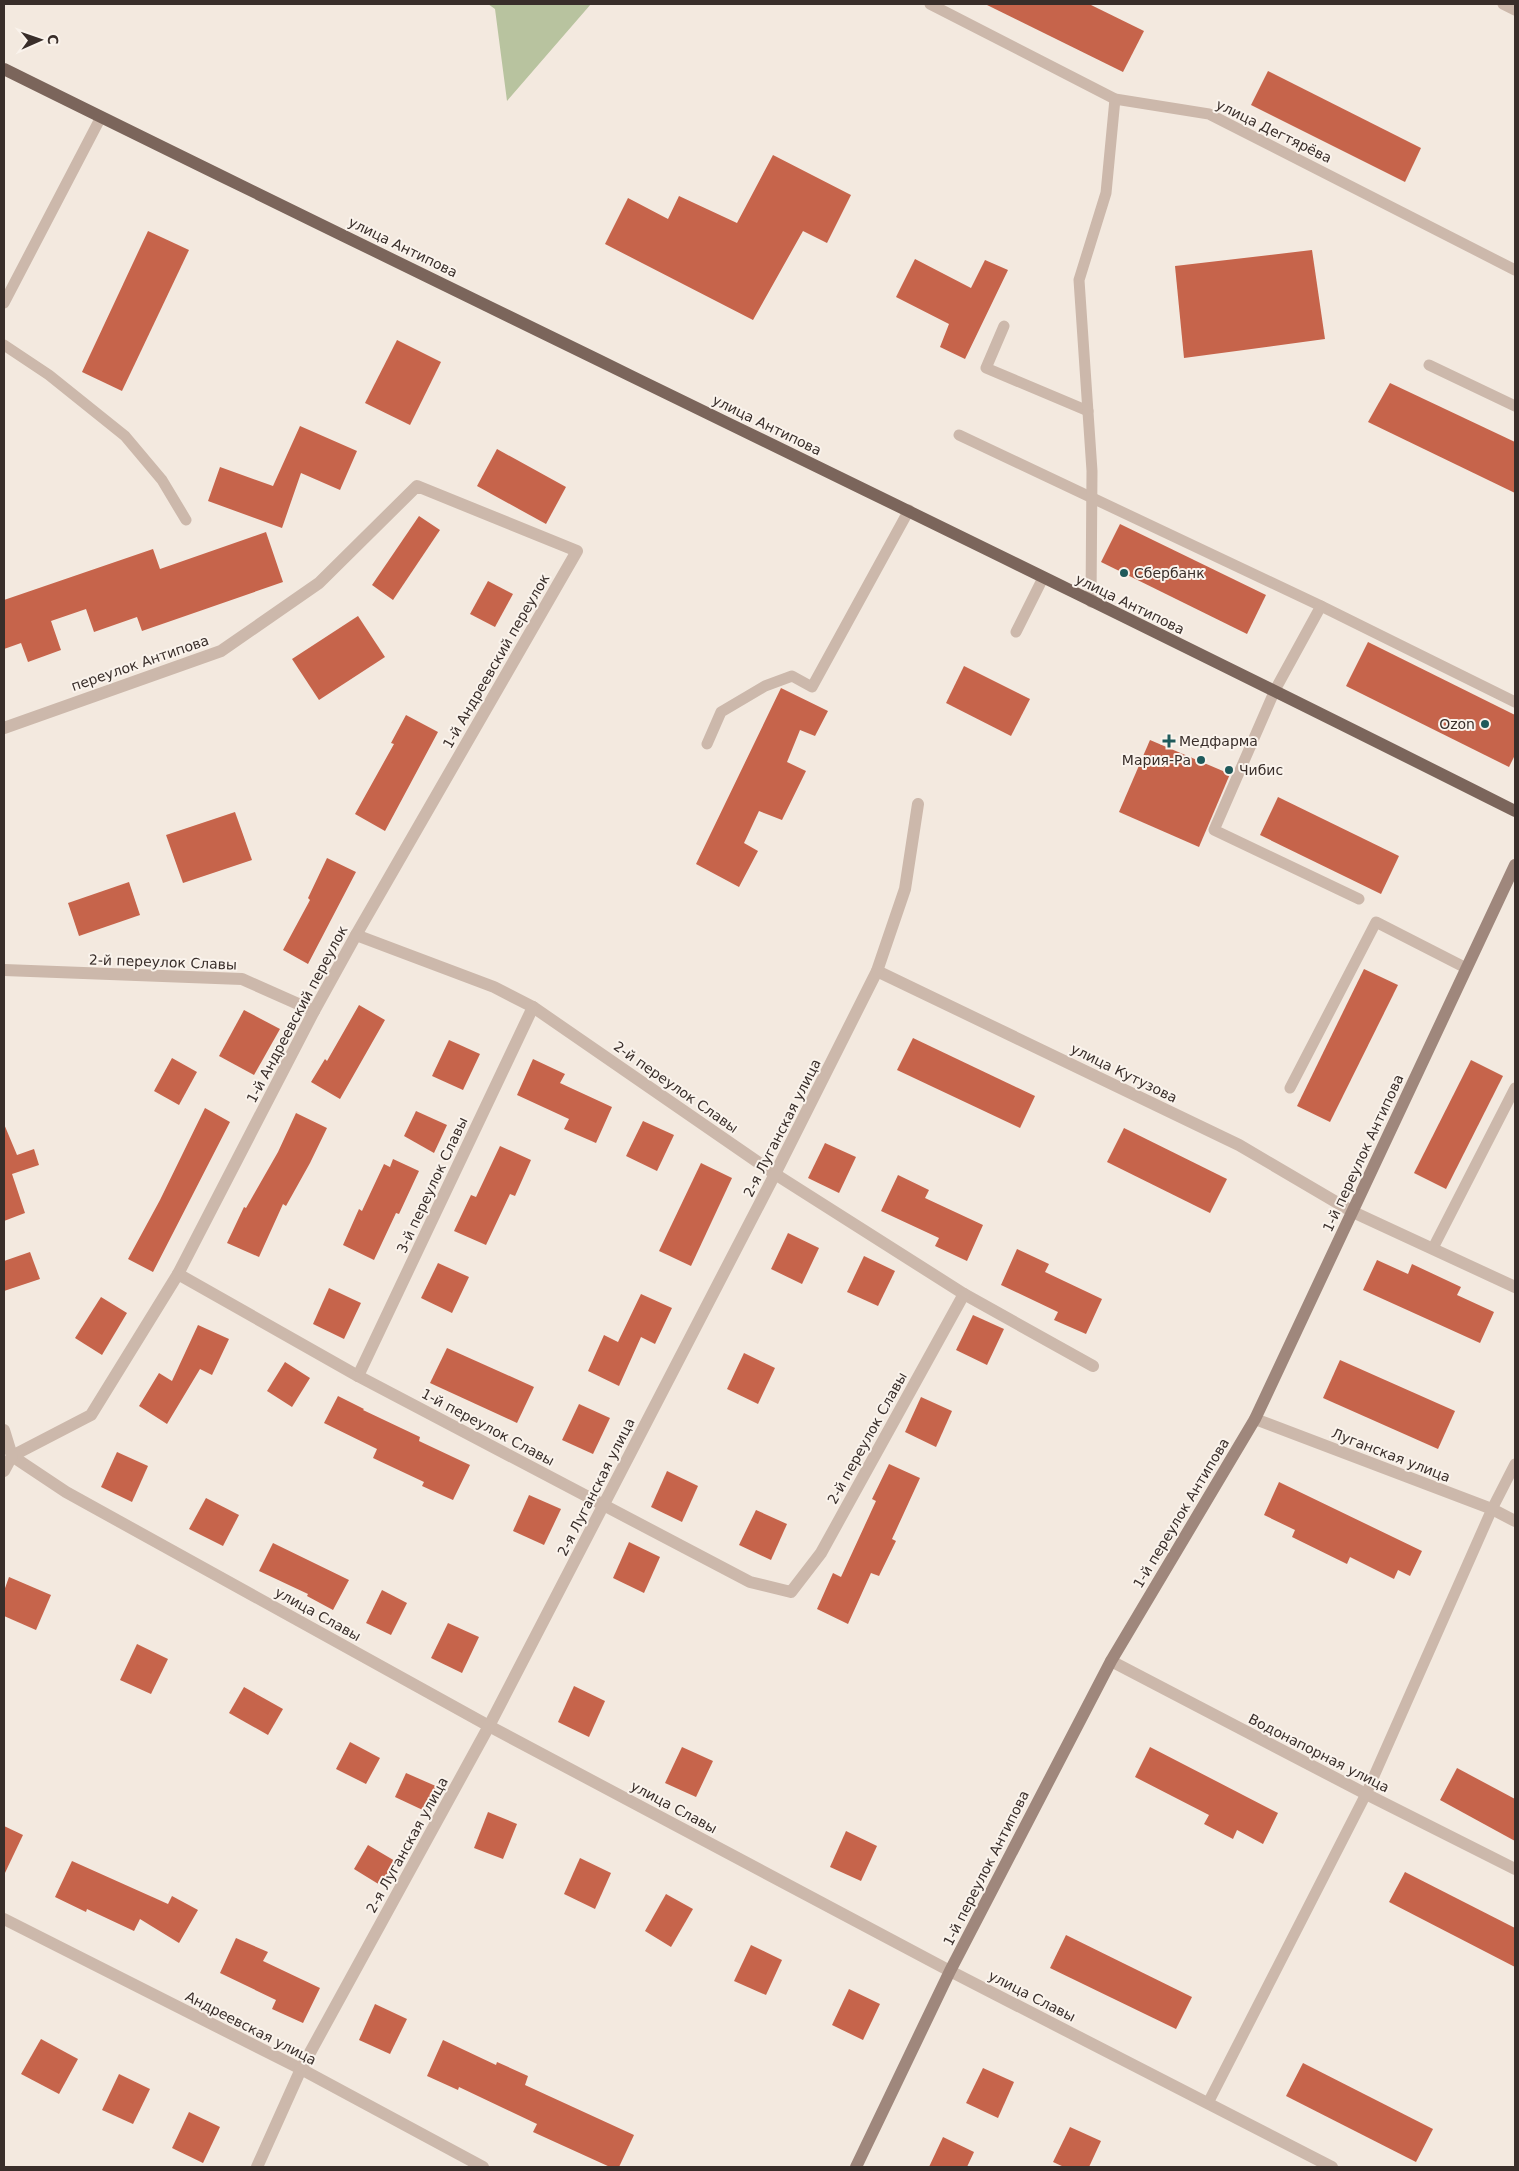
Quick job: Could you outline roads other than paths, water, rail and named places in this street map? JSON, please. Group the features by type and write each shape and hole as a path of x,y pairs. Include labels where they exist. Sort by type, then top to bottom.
{"main road":[{"name":"улица Антипова","path":"4,69 909,510 1091,602 1275,690 1515,811"},
{"name":"1-й переулок Антипова","path":"856,2167 950,1970 1111,1661 1254,1419 1515,865"}],"street":[{"name":"переулок Антипова","path":"4,728 221,651 319,584 417,486 577,551"},
{"name":"1-й Андреевский переулок","path":"8,1458 91,1415 178,1274 314,1011 577,551"},
{"name":"2-я Луганская улица","path":"257,2167 301,2069 489,1726 775,1174 877,971 905,889 918,804"},
{"name":"2-й переулок Славы","path":"356,935 494,987 533,1007 775,1174 964,1294 1093,1366"},
{"name":"2-й переулок Славы","path":"4,970 242,979 314,1011"},
{"name":"улица Кутузова","path":"877,971 1239,1145 1353,1212 1515,1287"},
{"name":"3-й переулок Славы","path":"358,1376 533,1007"},
{"name":"1-й переулок Славы","path":"178,1274 358,1376 750,1582 791,1592"},
{"name":"2-й переулок Славы","path":"791,1592 821,1553 964,1294"},
{"name":"Луганская улица","path":"1254,1419 1492,1509 1515,1521"},
{"path":"4,1430 8,1458 4,1471"},
{"name":"улица Славы","path":"8,1458 489,1726 950,1970 1332,2167"},
{"name":"Водонапорная улица","path":"1111,1661 1366,1794 1515,1869"},
{"name":"Андреевская улица","path":"4,1919 301,2069 483,2167"}],"lane":[{"name":"улица Дегтярёва","path":"930,4 1115,99 1209,114 1515,270"},
{"path":"1503,4 1515,10"},
{"path":"1091,602 1092,497 1079,280 1106,194 1115,99"},
{"path":"4,303 101,117"},
{"path":"1004,326 986,368 1088,411"},
{"path":"4,345 48,375 125,436 162,480 186,520"},
{"path":"1429,365 1515,406"},
{"path":"959,435 1321,606 1515,702"},
{"path":"706,744 721,712 765,686 792,676 812,687 909,510"},
{"path":"1016,632 1044,578"},
{"path":"1321,606 1275,690 1214,830 1360,899"},
{"path":"1290,1088 1376,922 1466,968"},
{"path":"1433,1248 1515,1088"},
{"path":"1208,2103 1366,1794 1492,1509 1515,1464"}],"place":[{"name":"Сбербанк","path":"1124,573"},
{"name":"Ozon","path":"1485,724"},
{"name":"Медфарма","path":"1169,741"},
{"name":"Мария-Ра","path":"1201,760"},
{"name":"Чибис","path":"1229,770"}]}
